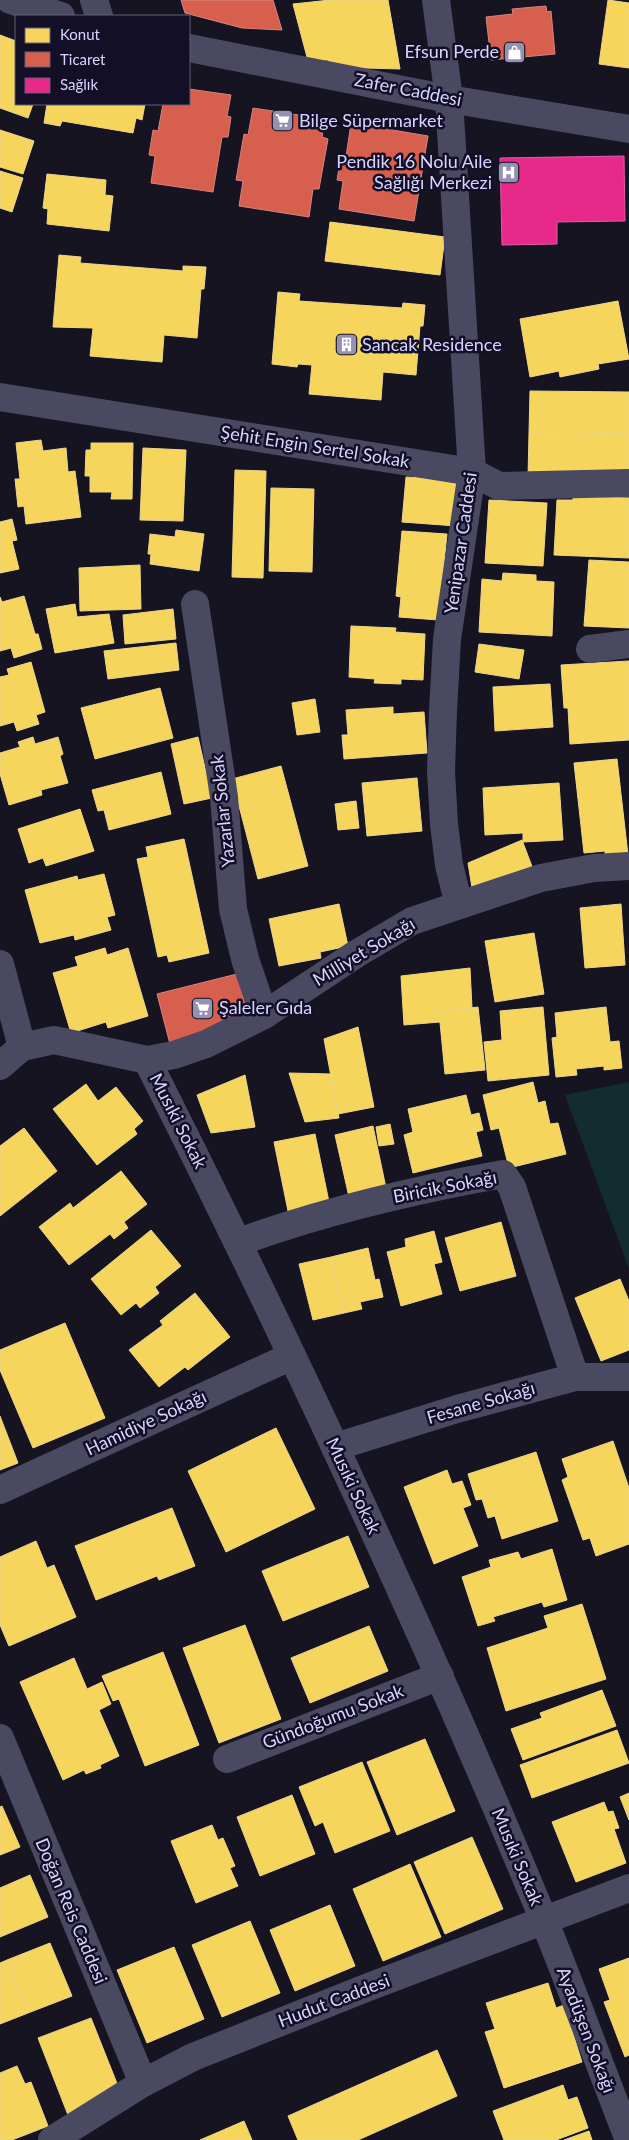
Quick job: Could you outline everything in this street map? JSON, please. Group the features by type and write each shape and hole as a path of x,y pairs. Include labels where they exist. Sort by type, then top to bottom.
{"street":[{"path":"10,0 58,15"},
{"path":"94,0 99,15"},
{"name":"Yenipazar Caddesi","path":"436,0 449,99 472,472 447,639 441,771 444,824 449,865 459,905"},
{"name":"Zafer Caddesi","path":"190,48 449,99 629,129"},
{"name":"Şehit Engin Sertel Sokak","path":"0,397 472,472 500,486 629,483"},
{"name":"Yazarlar Sokak","path":"195,604 224,797 233,909 244,959 264,1015"},
{"path":"590,649 629,644"},
{"name":"Milliyet Sokağı","path":"22,1047 54,1040 147,1060 174,1055 206,1044 264,1015 356,954 412,921 541,878 594,868 629,866"},
{"path":"0,964 22,1047 0,1066"},
{"name":"Musıki Sokak","path":"147,1060 239,1242 335,1447 440,1676 544,1920"},
{"name":"Biricik Sokağı","path":"239,1242 278,1228 371,1202 503,1174 512,1187 575,1377"},
{"name":"Hamidiye Sokağı","path":"0,1490 292,1356"},
{"name":"Fesane Sokağı","path":"335,1447 456,1409 575,1377 629,1377"},
{"name":"Gündoğumu Sokak","path":"227,1759 440,1676"},
{"name":"Doğan Reis Caddesi","path":"0,1738 143,2083"},
{"name":"Hudut Caddesi","path":"52,2140 143,2083 193,2057 629,1888"},
{"name":"Ayadüşen Sokağı","path":"544,1920 629,2140"}],"green space":[{"path":"629,1082 629,1269 565,1095"}],"building: Konut":[{"path":"330,0 388,0 400,69 330,67 328,60 308,61 293,4"},
{"path":"608,0 629,3 629,68 599,64"},
{"path":"0,35 15,41 15,105 33,105 28,118 0,108"},
{"path":"47,105 145,105 142,120 136,118 133,133 62,121 60,126 44,123"},
{"path":"0,130 34,141 23,174 0,167"},
{"path":"0,171 23,178 12,212 0,208"},
{"path":"47,174 106,180 105,195 113,196 109,231 47,224 48,209 43,208"},
{"path":"330,222 445,237 440,275 325,261"},
{"path":"59,255 81,257 80,263 183,271 183,266 206,267 204,289 201,289 197,338 164,335 162,362 90,356 93,328 53,327"},
{"name":"Sancak Residence","path":"278,292 300,294 299,301 402,308 403,303 425,305 423,326 420,326 416,375 383,372 381,400 309,394 312,365 298,364 297,367 272,364"},
{"path":"618,301 629,359 598,364 599,369 560,377 559,371 530,377 520,319"},
{"path":"530,391 629,392 629,435 529,433"},
{"path":"529,433 629,435 629,480 528,478"},
{"path":"41,440 43,451 66,448 68,472 75,471 81,517 26,524 24,506 18,507 15,479 20,479 16,443"},
{"path":"91,443 133,443 132,499 111,499 112,492 90,492 90,476 85,476 86,450 91,450"},
{"path":"143,448 186,450 183,521 140,520"},
{"path":"235,470 266,471 263,578 232,577"},
{"path":"406,477 460,480 456,526 402,522"},
{"path":"271,488 314,489 312,572 269,571"},
{"path":"573,496 629,498 629,558 554,555 557,500 573,500"},
{"path":"489,500 547,503 543,566 485,563"},
{"path":"12,519 17,540 12,541 19,569 0,573 0,522"},
{"path":"176,530 204,534 199,571 150,564 151,554 148,554 150,534 175,537"},
{"path":"402,531 447,534 438,620 399,617 401,597 396,596"},
{"path":"589,560 629,562 629,628 584,626"},
{"path":"140,565 141,609 80,611 79,568"},
{"path":"503,573 536,575 536,581 554,582 552,636 479,632 482,579 502,581"},
{"path":"24,596 35,634 38,634 42,649 14,658 11,648 0,651 0,597 2,602"},
{"path":"75,604 77,617 109,614 114,643 55,653 46,609"},
{"path":"173,609 176,639 125,644 123,615"},
{"path":"351,626 396,628 395,632 425,634 423,680 401,679 401,684 374,683 375,679 349,677"},
{"path":"176,643 179,670 108,679 104,651"},
{"path":"479,644 524,650 519,679 475,672"},
{"path":"629,661 629,740 570,744 568,708 564,708 561,665"},
{"path":"31,662 45,712 36,715 39,724 17,731 14,722 0,726 0,677 9,675 7,669"},
{"path":"550,684 553,727 495,731 493,687"},
{"path":"160,688 173,738 95,759 81,708"},
{"path":"315,699 320,732 297,735 292,703"},
{"path":"393,707 393,714 424,712 427,753 344,759 342,735 348,735 346,710"},
{"path":"33,737 35,744 58,737 63,754 60,756 68,783 41,790 42,795 9,805 0,774 0,753 20,747 18,742"},
{"path":"198,737 212,798 184,804 171,744"},
{"path":"617,759 628,855 605,858 605,851 584,853 574,763"},
{"path":"281,766 308,866 258,879 232,779"},
{"path":"161,772 171,814 109,830 104,810 98,811 92,790"},
{"path":"417,778 422,831 367,836 362,783"},
{"path":"559,783 563,840 523,842 523,833 485,835 483,788"},
{"path":"356,801 359,828 338,830 335,804"},
{"path":"80,809 94,851 46,866 43,858 29,863 18,829"},
{"path":"184,839 209,953 169,962 167,955 158,957 137,859 148,857 146,847"},
{"path":"522,840 533,869 473,894 468,863"},
{"path":"104,874 115,915 107,917 111,930 75,940 74,935 40,943 25,890 77,876 78,880"},
{"path":"339,904 348,946 320,952 321,958 279,966 269,919"},
{"path":"621,904 625,965 585,968 580,908"},
{"path":"534,933 544,994 495,1002 485,941"},
{"path":"105,948 107,955 128,948 148,1016 108,1028 106,1022 71,1033 53,973 78,966 75,957"},
{"path":"470,968 472,1008 439,1012 440,1022 404,1025 401,976"},
{"path":"478,1007 485,1070 445,1074 439,1012"},
{"path":"543,1007 549,1075 488,1081 484,1042 502,1040 500,1011"},
{"path":"606,1007 610,1042 619,1041 622,1068 604,1070 604,1066 576,1069 577,1075 556,1077 552,1038 557,1037 555,1013"},
{"path":"358,1027 374,1107 338,1114 324,1039"},
{"path":"289,1073 331,1074 339,1118 305,1122"},
{"path":"245,1075 255,1127 211,1133 197,1095"},
{"path":"533,1082 538,1103 545,1101 550,1124 558,1123 566,1154 509,1168 499,1128 491,1130 483,1095"},
{"path":"86,1084 98,1101 116,1087 143,1121 134,1129 137,1134 97,1165 53,1109"},
{"path":"466,1095 471,1115 479,1113 483,1130 476,1132 482,1156 413,1173 404,1135 413,1132 408,1109"},
{"path":"390,1124 394,1144 379,1146 376,1127"},
{"path":"373,1126 386,1188 349,1197 335,1135"},
{"path":"24,1128 57,1171 0,1216 0,1146"},
{"path":"315,1134 329,1202 288,1211 274,1142"},
{"path":"121,1171 147,1204 124,1222 128,1228 114,1239 110,1234 69,1265 39,1227 70,1203 73,1208"},
{"path":"501,1222 516,1276 460,1291 445,1238"},
{"path":"151,1230 181,1266 155,1287 159,1293 140,1308 136,1303 121,1315 91,1279"},
{"path":"434,1231 442,1262 434,1264 442,1294 401,1306 387,1252 406,1247 405,1239"},
{"path":"368,1248 375,1280 379,1279 383,1297 360,1302 362,1309 344,1313 331,1257"},
{"path":"331,1257 344,1313 313,1320 299,1264"},
{"path":"620,1279 629,1301 629,1350 601,1361 575,1298"},
{"path":"195,1293 230,1337 188,1370 185,1367 159,1387 129,1350 163,1325 160,1321"},
{"path":"65,1323 105,1418 33,1448 0,1370 0,1350"},
{"path":"0,1416 18,1463 0,1470"},
{"path":"276,1428 315,1509 226,1552 188,1471"},
{"path":"613,1441 629,1488 629,1544 596,1556 590,1538 583,1540 562,1480 568,1477 562,1459"},
{"path":"536,1452 558,1521 502,1539 495,1516 488,1518 482,1499 476,1500 468,1474"},
{"path":"447,1470 452,1484 462,1481 471,1505 463,1508 478,1546 434,1564 404,1487"},
{"path":"172,1508 195,1566 159,1580 157,1576 96,1600 75,1546"},
{"path":"348,1536 369,1587 283,1621 262,1571"},
{"path":"36,1541 47,1568 54,1565 76,1617 9,1646 0,1625 0,1557"},
{"path":"552,1549 567,1600 544,1607 542,1602 493,1617 495,1621 478,1626 462,1577 491,1567 489,1560 518,1552 521,1559"},
{"path":"582,1604 606,1679 506,1711 487,1648 548,1628 544,1616"},
{"path":"245,1625 281,1719 219,1743 183,1648"},
{"path":"369,1626 388,1671 310,1703 291,1658"},
{"path":"163,1652 199,1745 145,1766 119,1699 113,1701 102,1676"},
{"path":"74,1658 87,1689 102,1682 111,1704 99,1710 119,1756 100,1765 101,1768 86,1774 84,1770 63,1780 20,1682"},
{"path":"602,1690 616,1726 523,1760 511,1729 542,1718 540,1713"},
{"path":"617,1730 629,1763 532,1798 520,1765"},
{"path":"425,1739 455,1811 397,1835 367,1762"},
{"path":"362,1762 390,1831 335,1853 323,1822 315,1826 299,1787"},
{"path":"629,1793 629,1820 620,1797"},
{"path":"292,1795 315,1854 260,1876 237,1817"},
{"path":"604,1802 608,1812 613,1811 619,1828 614,1829 626,1863 576,1882 552,1822"},
{"path":"2,1806 20,1847 0,1855 0,1807"},
{"path":"212,1825 218,1840 223,1838 235,1866 230,1868 238,1886 196,1903 171,1841"},
{"path":"472,1837 503,1909 445,1934 414,1862"},
{"path":"410,1864 441,1937 383,1961 353,1889"},
{"path":"30,1875 48,1917 0,1937 0,1888"},
{"path":"330,1905 355,1966 295,1991 270,1930"},
{"path":"250,1921 280,1993 222,2017 192,1945"},
{"path":"50,1943 72,1996 28,2013 7,1960"},
{"path":"174,1947 204,2019 147,2043 117,1970"},
{"path":"629,1958 629,2055 625,2057 604,2002 610,2000 599,1969"},
{"path":"7,1960 28,2013 0,2024 0,1963"},
{"path":"548,1983 556,2008 564,2005 582,2062 504,2088 485,2032 495,2029 486,2003"},
{"path":"91,2018 120,2091 68,2115 38,2038"},
{"path":"437,2050 457,2096 358,2140 298,2140 288,2116"},
{"path":"17,2066 25,2084 31,2082 48,2126 12,2140 0,2140 0,2073"},
{"path":"563,2085 568,2100 577,2097 588,2128 556,2140 504,2140 493,2111"},
{"path":"244,2121 252,2140 200,2140"},
{"path":"589,2131 592,2140 564,2140"}],"building: Ticaret":[{"path":"181,0 273,0 282,30 242,28 185,13"},
{"path":"546,6 547,12 551,11 555,54 491,60 486,17 513,14 512,9"},
{"path":"190,89 231,95 227,116 231,117 228,137 222,137 213,192 151,183 155,156 149,155 153,130 158,131 163,105 190,105"},
{"path":"253,108 325,119 322,137 328,139 319,189 313,189 309,217 239,206 243,181 236,180 244,134 248,135"},
{"path":"351,123 428,136 414,221 339,209 343,181 337,180 341,156 346,157"},
{"path":"237,974 249,1019 170,1044 157,994"}],"building: Sağlık":[{"path":"624,156 625,221 557,222 557,244 502,245 500,158"}],"place":[{"name":"Efsun Perde","path":"515,52"},
{"name":"Bilge Süpermarket","path":"283,121"},
{"name":"Pendik 16 Nolu Aile Sağlığı Merkezi","path":"508,172"},
{"name":"Sancak Residence","path":"346,345"},
{"name":"Şaleler Gıda","path":"203,1008"}]}
